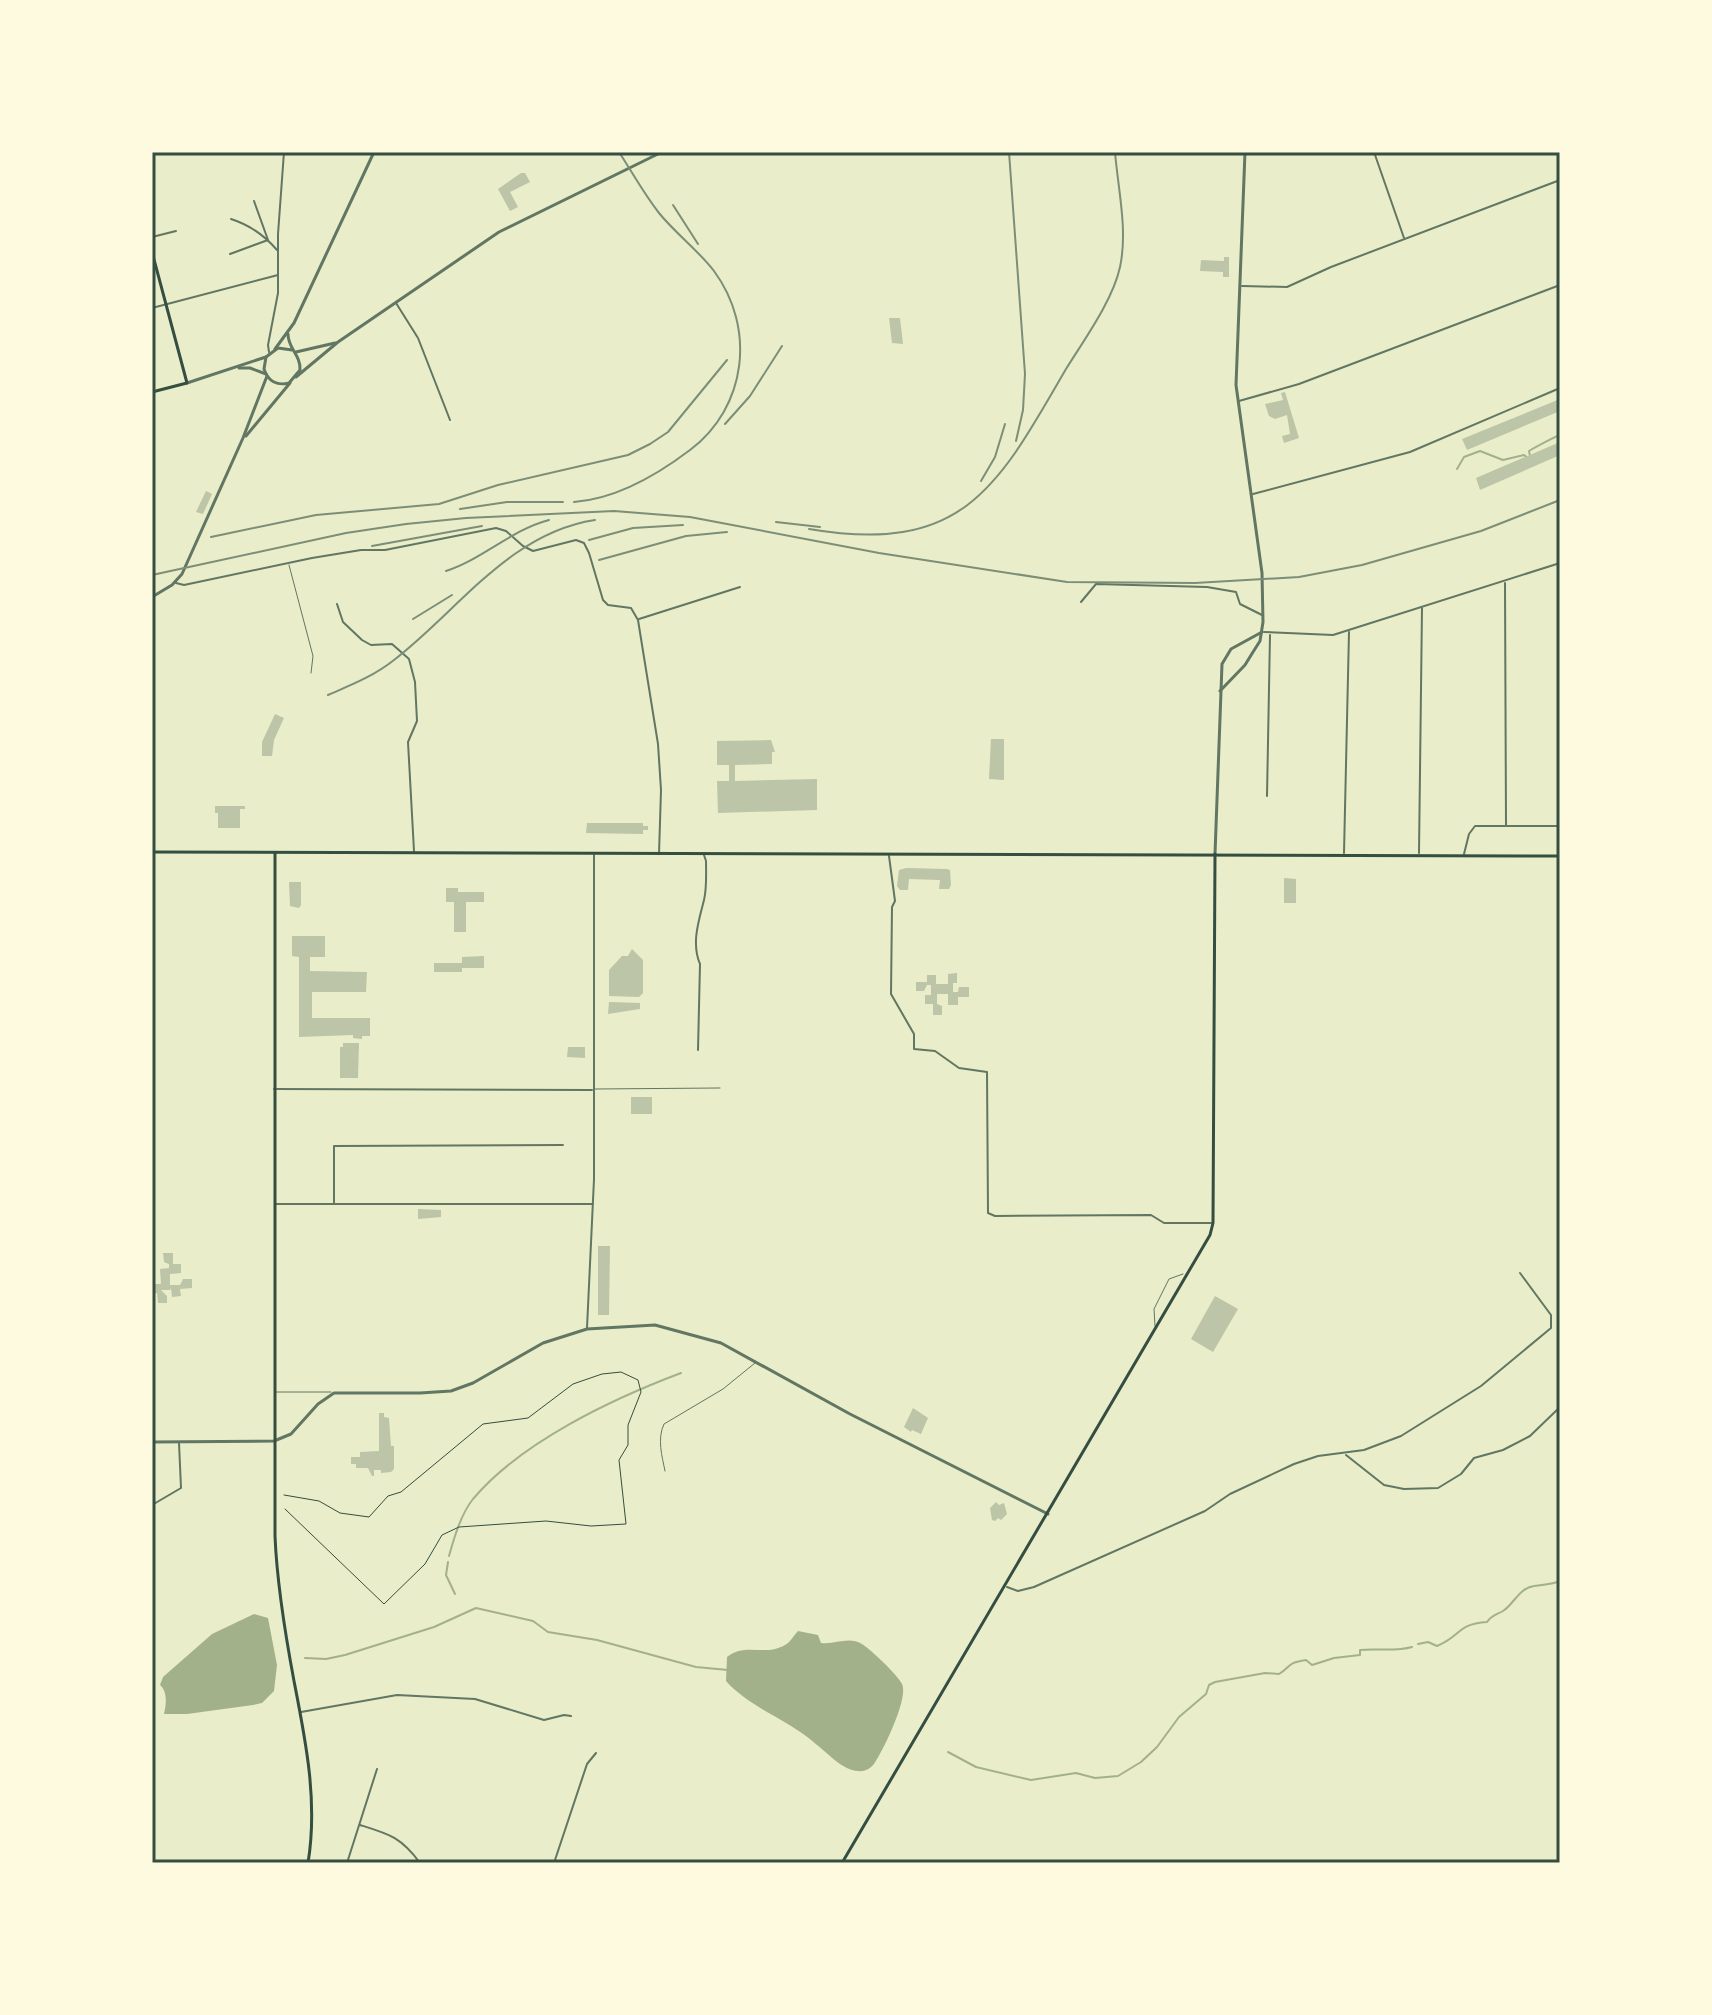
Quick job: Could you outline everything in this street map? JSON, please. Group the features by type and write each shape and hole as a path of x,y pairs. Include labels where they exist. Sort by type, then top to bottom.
{"main road":[{"path":"152,252 187,383 152,392"},
{"path":"152,852 1560,856"},
{"path":"275,853 276,1559 311,1790 312,1830 308,1863"},
{"path":"842,1863 1190,1274 1210,1235 1213,1223 1215,854"}],"street":[{"path":"152,597 182,574 243,438 267,375 268,345 278,293 284,152"},
{"path":"187,383 235,369 268,355 288,334 374,152"},
{"path":"243,438 296,377 338,342 395,302 499,232 662,152"},
{"path":"1220,691 1245,665 1262,632 1263,615 1262,573 1253,494 1236,385 1245,152"},
{"path":"1374,152 1405,239"},
{"path":"1240,286 1285,288 1560,180"},
{"path":"254,201 268,240"},
{"path":"231,219 244,223 278,251"},
{"path":"152,237 176,231"},
{"path":"230,254 268,240"},
{"path":"152,308 278,275"},
{"path":"1239,401 1299,384 1560,285"},
{"path":"395,302 418,338 450,420"},
{"path":"288,334 300,366 296,377"},
{"path":"275,349 293,351 338,342"},
{"path":"235,369 250,368 280,384 292,381"},
{"path":"1253,494 1422,447 1560,388"},
{"path":"175,582 184,585 288,562 361,550 385,550 496,528 506,531 533,551 576,540 584,543 603,600 608,605 631,608 638,620 652,697 660,767 659,854"},
{"path":"1215,854 1220,691 1222,664 1228,652 1262,632 1333,635 1560,563"},
{"path":"1505,581 1506,826"},
{"path":"1081,602 1096,584 1207,587 1236,592 1240,604 1263,615"},
{"path":"638,620 740,587"},
{"path":"337,604 347,627 371,645 392,644 409,659 413,667 417,721 408,742 414,853"},
{"path":"1419,855 1422,606"},
{"path":"1344,855 1349,629"},
{"path":"1267,796 1271,634"},
{"path":"1464,856 1467,837 1473,827 1560,826"},
{"path":"587,1329 594,1204 594,854"},
{"path":"889,854 895,901 892,907 891,994 914,1034 914,1049 935,1051 959,1068 987,1072 988,1213 995,1216 1151,1215 1164,1223 1213,1223"},
{"path":"698,1050 700,964 696,932 704,901 704,855"},
{"path":"274,1089 593,1090"},
{"path":"334,1204 334,1146 563,1145"},
{"path":"274,1204 594,1204"},
{"path":"1006,1587 1018,1591 1034,1587 1205,1511 1234,1492 1288,1466 1314,1457 1345,1454 1383,1444 1424,1423 1487,1382 1551,1328 1552,1319 1520,1273"},
{"path":"152,1442 274,1441 291,1434 318,1404 334,1393 451,1391 473,1383 543,1343 587,1329 655,1325 721,1343 850,1414 1048,1514"},
{"path":"1345,1454 1380,1484 1404,1489 1434,1489 1456,1478 1474,1458 1503,1450 1530,1436 1560,1407"},
{"path":"152,1505 181,1488 179,1442"},
{"path":"301,1712 397,1695 475,1699 544,1720 571,1716"},
{"path":"554,1863 587,1764 596,1753"},
{"path":"347,1863 377,1769"},
{"path":"360,1825 395,1836 420,1863"}],"lane":[{"path":"288,562 313,656 311,673"},
{"path":"593,1090 720,1088"},
{"path":"1157,1330 1154,1309 1169,1279 1190,1274"},
{"path":"665,1471 660,1449 664,1424 723,1389 757,1361"},
{"path":"275,1392 334,1393"}],"path":[{"path":"284,1495 319,1501 340,1513 369,1517 388,1496 401,1492 483,1424 528,1418 573,1384 602,1374 621,1372 638,1380 641,1390 628,1425 628,1445 619,1460 626,1524 591,1526 546,1521 459,1527 442,1535 425,1564 384,1604 285,1509"}],"shaded area":[{"path":"254,1614 268,1618 277,1665 274,1691 262,1703 253,1705 164,1714 165,1695 160,1685 163,1677 212,1634"},
{"path":"798,1631 818,1635 821,1643 852,1641 862,1644 884,1662 902,1684 902,1701 894,1724 878,1757 867,1770 852,1770 841,1765 806,1736 747,1699 726,1681 727,1657 741,1650 777,1648 787,1644"}],"building":[{"path":"525,173 530,182 510,192 518,207 510,211 498,189"},
{"path":"1224,257 1229,257 1229,277 1223,277 1223,272 1200,271 1201,260 1224,261"},
{"path":"889,318 900,318 903,344 892,343"},
{"path":"1285,392 1299,438 1284,443 1282,436 1290,434 1287,415 1275,419 1269,416 1265,404 1283,400 1281,393"},
{"path":"1560,399 1560,411 1467,450 1462,439"},
{"path":"1560,442 1560,455 1480,490 1476,478"},
{"path":"206,491 212,494 203,514 196,512"},
{"path":"275,714 284,718 274,740 272,756 262,756 262,742"},
{"path":"991,739 1004,739 1004,780 989,779"},
{"path":"771,740 775,752 772,752 772,764 735,765 735,781 817,779 817,810 718,813 717,781 729,781 729,765 717,765 717,741"},
{"path":"215,806 245,806 245,809 240,809 240,828 218,828"},
{"path":"587,823 643,823 648,830 643,830 643,834 586,833"},
{"path":"899,870 950,870 951,885 949,889 939,889 940,880 909,879 908,890 900,890 897,886"},
{"path":"1284,878 1296,879 1296,903 1284,903"},
{"path":"289,882 301,882 299,908 290,906"},
{"path":"446,888 458,888 458,892 484,892 484,902 466,902 466,932 454,932 454,902 446,902"},
{"path":"292,936 325,936 325,957 310,957 310,971 367,972 366,992 312,992 312,1018 370,1018 370,1036 362,1036 362,1039 353,1038 353,1035 299,1037 299,957 292,956"},
{"path":"632,949 643,960 643,993 639,997 609,996 609,970 622,956 628,956"},
{"path":"484,956 484,968 434,972 434,963 462,963 462,957"},
{"path":"957,973 953,992 958,992 959,987 969,987 969,997 958,997 958,1005 948,1005 948,994 937,994 942,1015 933,1015 933,1004 925,1004 925,995 931,995 931,985 927,985 924,991 916,991 916,982 927,982 927,975 936,975 936,984 948,984 948,974"},
{"path":"609,1002 640,1003 640,1009 608,1014"},
{"path":"343,1043 359,1043 358,1078 340,1078 340,1047"},
{"path":"568,1047 585,1047 585,1058 567,1057"},
{"path":"631,1097 652,1097 652,1114 631,1114"},
{"path":"418,1209 441,1210 441,1217 418,1219"},
{"path":"598,1246 610,1246 609,1315 598,1315"},
{"path":"163,1253 173,1253 173,1264 181,1264 181,1273 170,1274 170,1285 180,1285 183,1279 192,1279 192,1288 180,1289 181,1296 172,1297 171,1288 161,1290 167,1296 167,1303 158,1303 157,1293 152,1294 152,1284 161,1284 160,1269 169,1268 169,1264 164,1262"},
{"path":"1215,1296 1238,1309 1213,1352 1191,1339"},
{"path":"913,1408 928,1418 921,1434 904,1427"},
{"path":"379,1413 389,1418 394,1469 381,1473 381,1470 374,1470 372,1476 368,1468 356,1468 356,1464 351,1464 351,1457 360,1457 360,1452 379,1451"},
{"path":"996,1502 999,1505 1004,1503 1007,1514 995,1521 992,1520 990,1508"}],"waterway":[{"path":"1530,456 1529,451 1560,435"},
{"path":"1457,469 1464,457 1480,451 1503,460 1524,455 1528,458"},
{"path":"449,1556 458,1526 473,1499 516,1459 569,1424 681,1373"},
{"path":"448,1562 446,1575 455,1594"},
{"path":"1418,1644 1428,1642 1437,1646 1470,1625 1487,1622 1529,1587 1560,1581"},
{"path":"305,1658 326,1659 345,1655 434,1627 476,1608 533,1621 548,1632 597,1640 696,1667 728,1670"},
{"path":"948,1752 976,1767 1031,1780 1076,1773 1095,1778 1118,1776 1141,1762 1157,1747 1179,1717 1215,1682 1265,1673 1279,1674 1295,1662 1306,1660 1312,1665 1360,1655 1360,1650 1412,1647"}],"railway":[{"path":"574,502 620,491 690,450 724,412 739,366 740,341 736,317 727,293 708,263 659,213 619,152"},
{"path":"1009,152 1025,374 1023,410 1016,441"},
{"path":"809,529 861,535 904,532 939,521 969,504 995,479 1018,448 1097,320 1116,280 1123,239 1115,152"},
{"path":"673,205 698,244"},
{"path":"725,424 750,396 782,346"},
{"path":"211,537 316,515 439,504 498,485 628,455 668,432 727,360"},
{"path":"981,481 995,457 1005,424"},
{"path":"152,575 346,533 406,524 614,511 690,517 879,553 1067,582 1195,583 1299,577 1362,565 1481,531 1560,500"},
{"path":"460,509 507,502 563,502"},
{"path":"446,571 522,530 549,520"},
{"path":"328,695 394,660 510,557 536,540 595,520"},
{"path":"776,522 820,527"},
{"path":"589,540 633,528 683,525"},
{"path":"372,546 482,526"},
{"path":"599,560 686,536 727,532"},
{"path":"413,619 452,595"}]}
